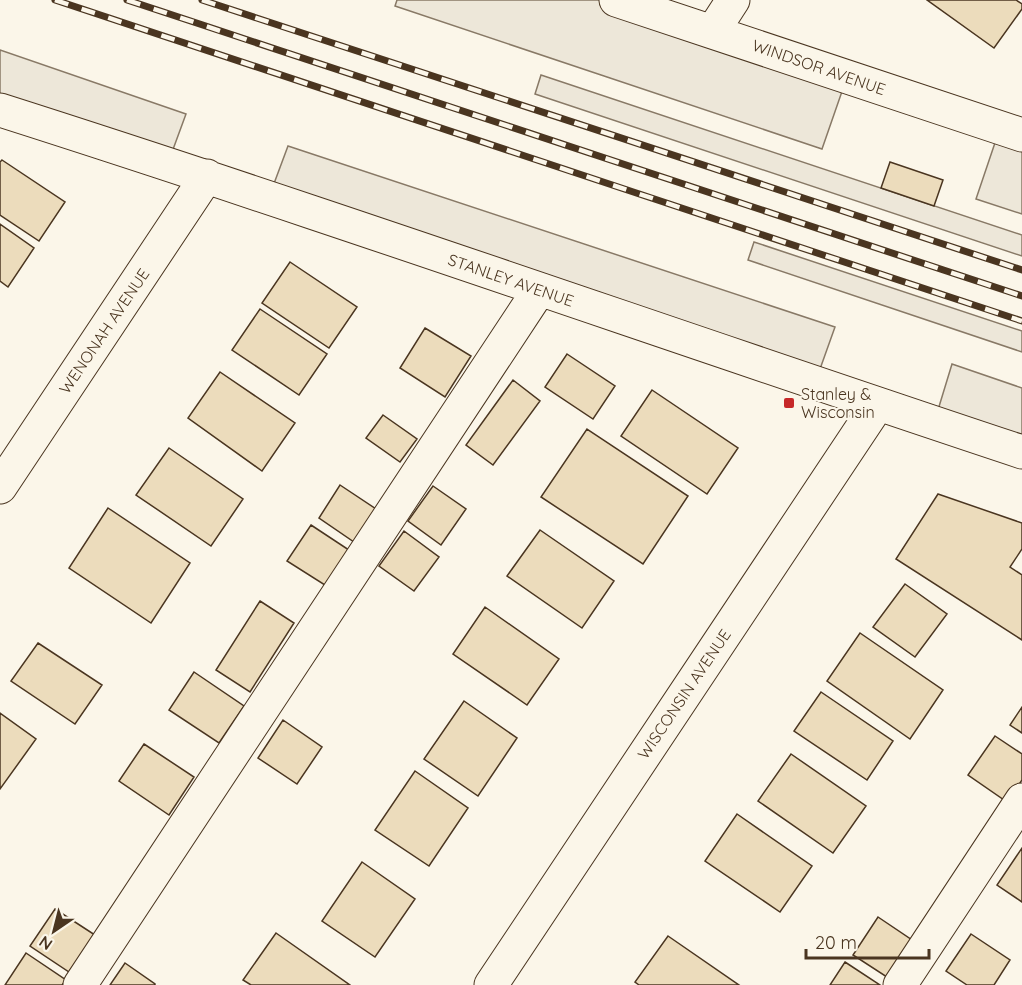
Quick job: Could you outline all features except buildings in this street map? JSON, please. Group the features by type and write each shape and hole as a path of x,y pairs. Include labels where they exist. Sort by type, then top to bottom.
{"street":[{"name":"WINDSOR AVENUE","path":"616,0 1022,135"},
{"path":"713,31 734,0"},
{"name":"STANLEY AVENUE","path":"0,110 207,176 1022,452"},
{"name":"WENONAH AVENUE","path":"0,486 207,176"},
{"path":"81,985 539,290"},
{"name":"WISCONSIN AVENUE","path":"491,985 878,404"},
{"path":"900,985 1022,800"}],"shaded area":[{"path":"397,0 614,0 847,77 822,149 395,6"},
{"path":"0,50 186,114 168,163 0,110"},
{"path":"541,75 1022,235 1022,256 535,94"},
{"path":"1000,128 1022,135 1022,214 976,199"},
{"path":"288,146 835,327 815,383 269,197"},
{"path":"754,242 1022,331 1022,352 748,260"},
{"path":"952,364 1022,388 1022,452 934,423"}],"railway":[{"path":"55,0 1022,321"},
{"path":"127,0 1022,296"},
{"path":"202,0 1022,270"}],"place":[{"name":"Stanley & Wisconsin","path":"789,403"}]}
